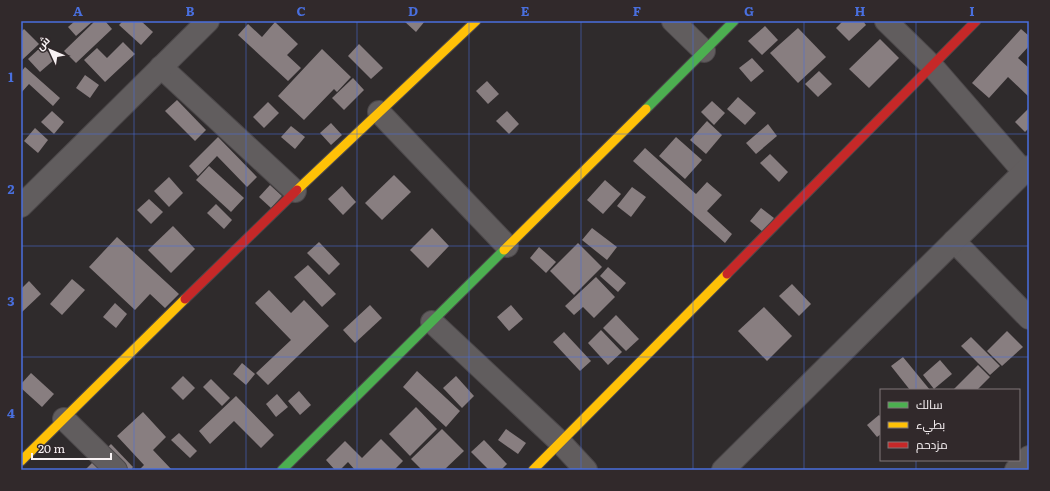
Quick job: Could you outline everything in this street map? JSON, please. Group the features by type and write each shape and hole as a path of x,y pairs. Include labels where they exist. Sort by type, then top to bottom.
{"street":[{"path":"21,206 208,21"},
{"path":"21,461 294,191 476,21"},
{"path":"673,21 704,51"},
{"path":"282,470 734,21"},
{"path":"723,470 1027,169 932,66 886,21"},
{"path":"533,470 976,21"},
{"path":"161,67 294,191"},
{"path":"379,112 507,246"},
{"path":"954,241 1029,318"},
{"path":"432,322 560,442 586,470"},
{"path":"64,419 116,470"},
{"path":"1016,470 1029,457"}],"building":[{"path":"75,21 93,21 76,36 68,27"},
{"path":"95,21 105,21 112,29 76,63 64,51"},
{"path":"123,21 141,21 153,32 141,45 119,25"},
{"path":"404,21 425,21 416,32"},
{"path":"843,21 863,21 866,25 849,41 836,28"},
{"path":"275,22 298,44 287,55 301,68 288,81 238,35 248,24 262,37"},
{"path":"765,26 778,40 762,55 748,41"},
{"path":"798,28 826,57 798,83 770,53"},
{"path":"24,29 39,44 21,61 21,32"},
{"path":"1021,29 1029,36 1029,46 1018,58 1029,68 1029,97 1008,77 989,98 972,83"},
{"path":"880,39 899,58 869,88 849,69"},
{"path":"123,42 135,54 105,82 84,60 97,48 107,58"},
{"path":"359,44 383,68 371,79 348,56"},
{"path":"42,46 55,59 40,72 28,59"},
{"path":"322,49 351,77 337,92 334,89 304,120 278,96"},
{"path":"752,58 764,71 751,82 739,68"},
{"path":"25,67 60,98 53,106 29,84 21,93 21,72"},
{"path":"819,71 832,84 818,97 805,84"},
{"path":"85,75 99,85 90,98 76,88"},
{"path":"353,78 364,90 344,110 332,98"},
{"path":"487,81 499,94 488,104 476,91"},
{"path":"738,97 756,113 745,125 727,109"},
{"path":"177,100 206,130 195,141 165,111"},
{"path":"712,101 725,113 714,125 701,112"},
{"path":"268,102 279,113 264,128 253,117"},
{"path":"1029,108 1029,128 1025,132 1015,122"},
{"path":"52,111 64,122 54,134 41,122"},
{"path":"507,111 519,124 509,134 496,121"},
{"path":"707,121 722,135 706,154 690,140"},
{"path":"331,123 342,135 331,145 320,133"},
{"path":"768,124 777,136 756,154 746,143"},
{"path":"291,126 305,137 295,149 281,137"},
{"path":"35,128 48,140 38,153 24,141"},
{"path":"218,137 257,177 247,187 217,156 198,176 189,166"},
{"path":"676,137 702,160 685,179 659,156"},
{"path":"645,148 696,194 707,182 722,195 707,211 732,234 725,243 633,161"},
{"path":"770,154 788,172 779,182 760,163"},
{"path":"209,166 244,198 231,212 196,180"},
{"path":"394,175 411,192 382,220 365,203"},
{"path":"169,177 183,193 169,207 154,191"},
{"path":"605,180 621,194 603,214 587,200"},
{"path":"270,185 282,196 271,208 259,197"},
{"path":"342,186 356,202 343,215 328,199"},
{"path":"632,187 646,197 631,217 617,206"},
{"path":"149,199 163,212 151,224 137,210"},
{"path":"216,204 232,220 224,229 207,213"},
{"path":"761,208 774,218 763,232 750,221"},
{"path":"173,226 195,249 171,273 148,250"},
{"path":"432,228 449,246 428,268 410,250"},
{"path":"592,228 617,247 607,260 582,240"},
{"path":"117,237 179,294 165,308 150,294 135,310 89,267"},
{"path":"319,242 340,264 329,275 307,253"},
{"path":"578,243 602,267 574,295 550,271"},
{"path":"539,247 556,262 546,273 530,258"},
{"path":"308,265 336,294 322,307 294,277"},
{"path":"608,267 626,283 618,292 600,276"},
{"path":"596,277 615,297 594,318 583,307 574,315 565,306"},
{"path":"72,279 85,290 62,315 50,304"},
{"path":"29,281 41,294 22,312 21,289"},
{"path":"792,284 811,304 799,316 779,296"},
{"path":"269,290 291,313 304,300 329,326 268,385 256,373 291,340 255,303"},
{"path":"115,303 127,314 116,328 103,317"},
{"path":"370,305 382,318 355,343 343,330"},
{"path":"511,305 523,319 509,331 497,317"},
{"path":"764,307 792,336 767,361 738,331"},
{"path":"616,315 639,339 626,351 603,328"},
{"path":"601,330 622,352 608,365 588,343"},
{"path":"1007,331 1023,347 1002,366 987,351"},
{"path":"564,332 591,361 580,371 553,342"},
{"path":"971,337 1000,366 990,375 961,346"},
{"path":"903,357 929,389 909,389 891,366"},
{"path":"940,360 952,374 934,389 923,375"},
{"path":"242,363 255,374 246,385 233,374"},
{"path":"978,365 990,377 978,389 954,389"},
{"path":"417,371 460,411 446,427 403,387"},
{"path":"31,373 54,394 42,407 21,388 21,384"},
{"path":"183,376 195,388 183,400 171,388"},
{"path":"456,376 474,396 462,408 443,388"},
{"path":"211,379 230,398 222,406 203,387"},
{"path":"299,391 311,405 300,415 288,401"},
{"path":"277,394 288,407 276,417 266,404"},
{"path":"236,396 274,435 261,448 234,421 210,444 199,431"},
{"path":"416,407 437,429 410,456 389,434"},
{"path":"143,412 166,437 153,450 172,470 139,470 144,465 117,436"},
{"path":"879,415 880,435 877,437 867,425"},
{"path":"442,429 464,451 444,470 422,470 411,459"},
{"path":"506,429 526,443 518,454 498,440"},
{"path":"179,433 197,451 190,458 171,440"},
{"path":"381,439 403,461 394,470 355,470 348,462 340,470 335,470 326,460 345,441 362,458"},
{"path":"484,440 507,464 501,470 489,470 471,452"},
{"path":"111,444 133,467 131,470 85,470"}],"traffic: fast":[{"path":"646,109 734,21"},
{"path":"282,470 504,250"}],"traffic: slow":[{"path":"297,190 476,21"},
{"path":"504,250 646,109"},
{"path":"533,470 727,274"},
{"path":"21,461 185,299"}],"traffic: jam":[{"path":"727,274 976,21"},
{"path":"185,299 297,190"}]}
